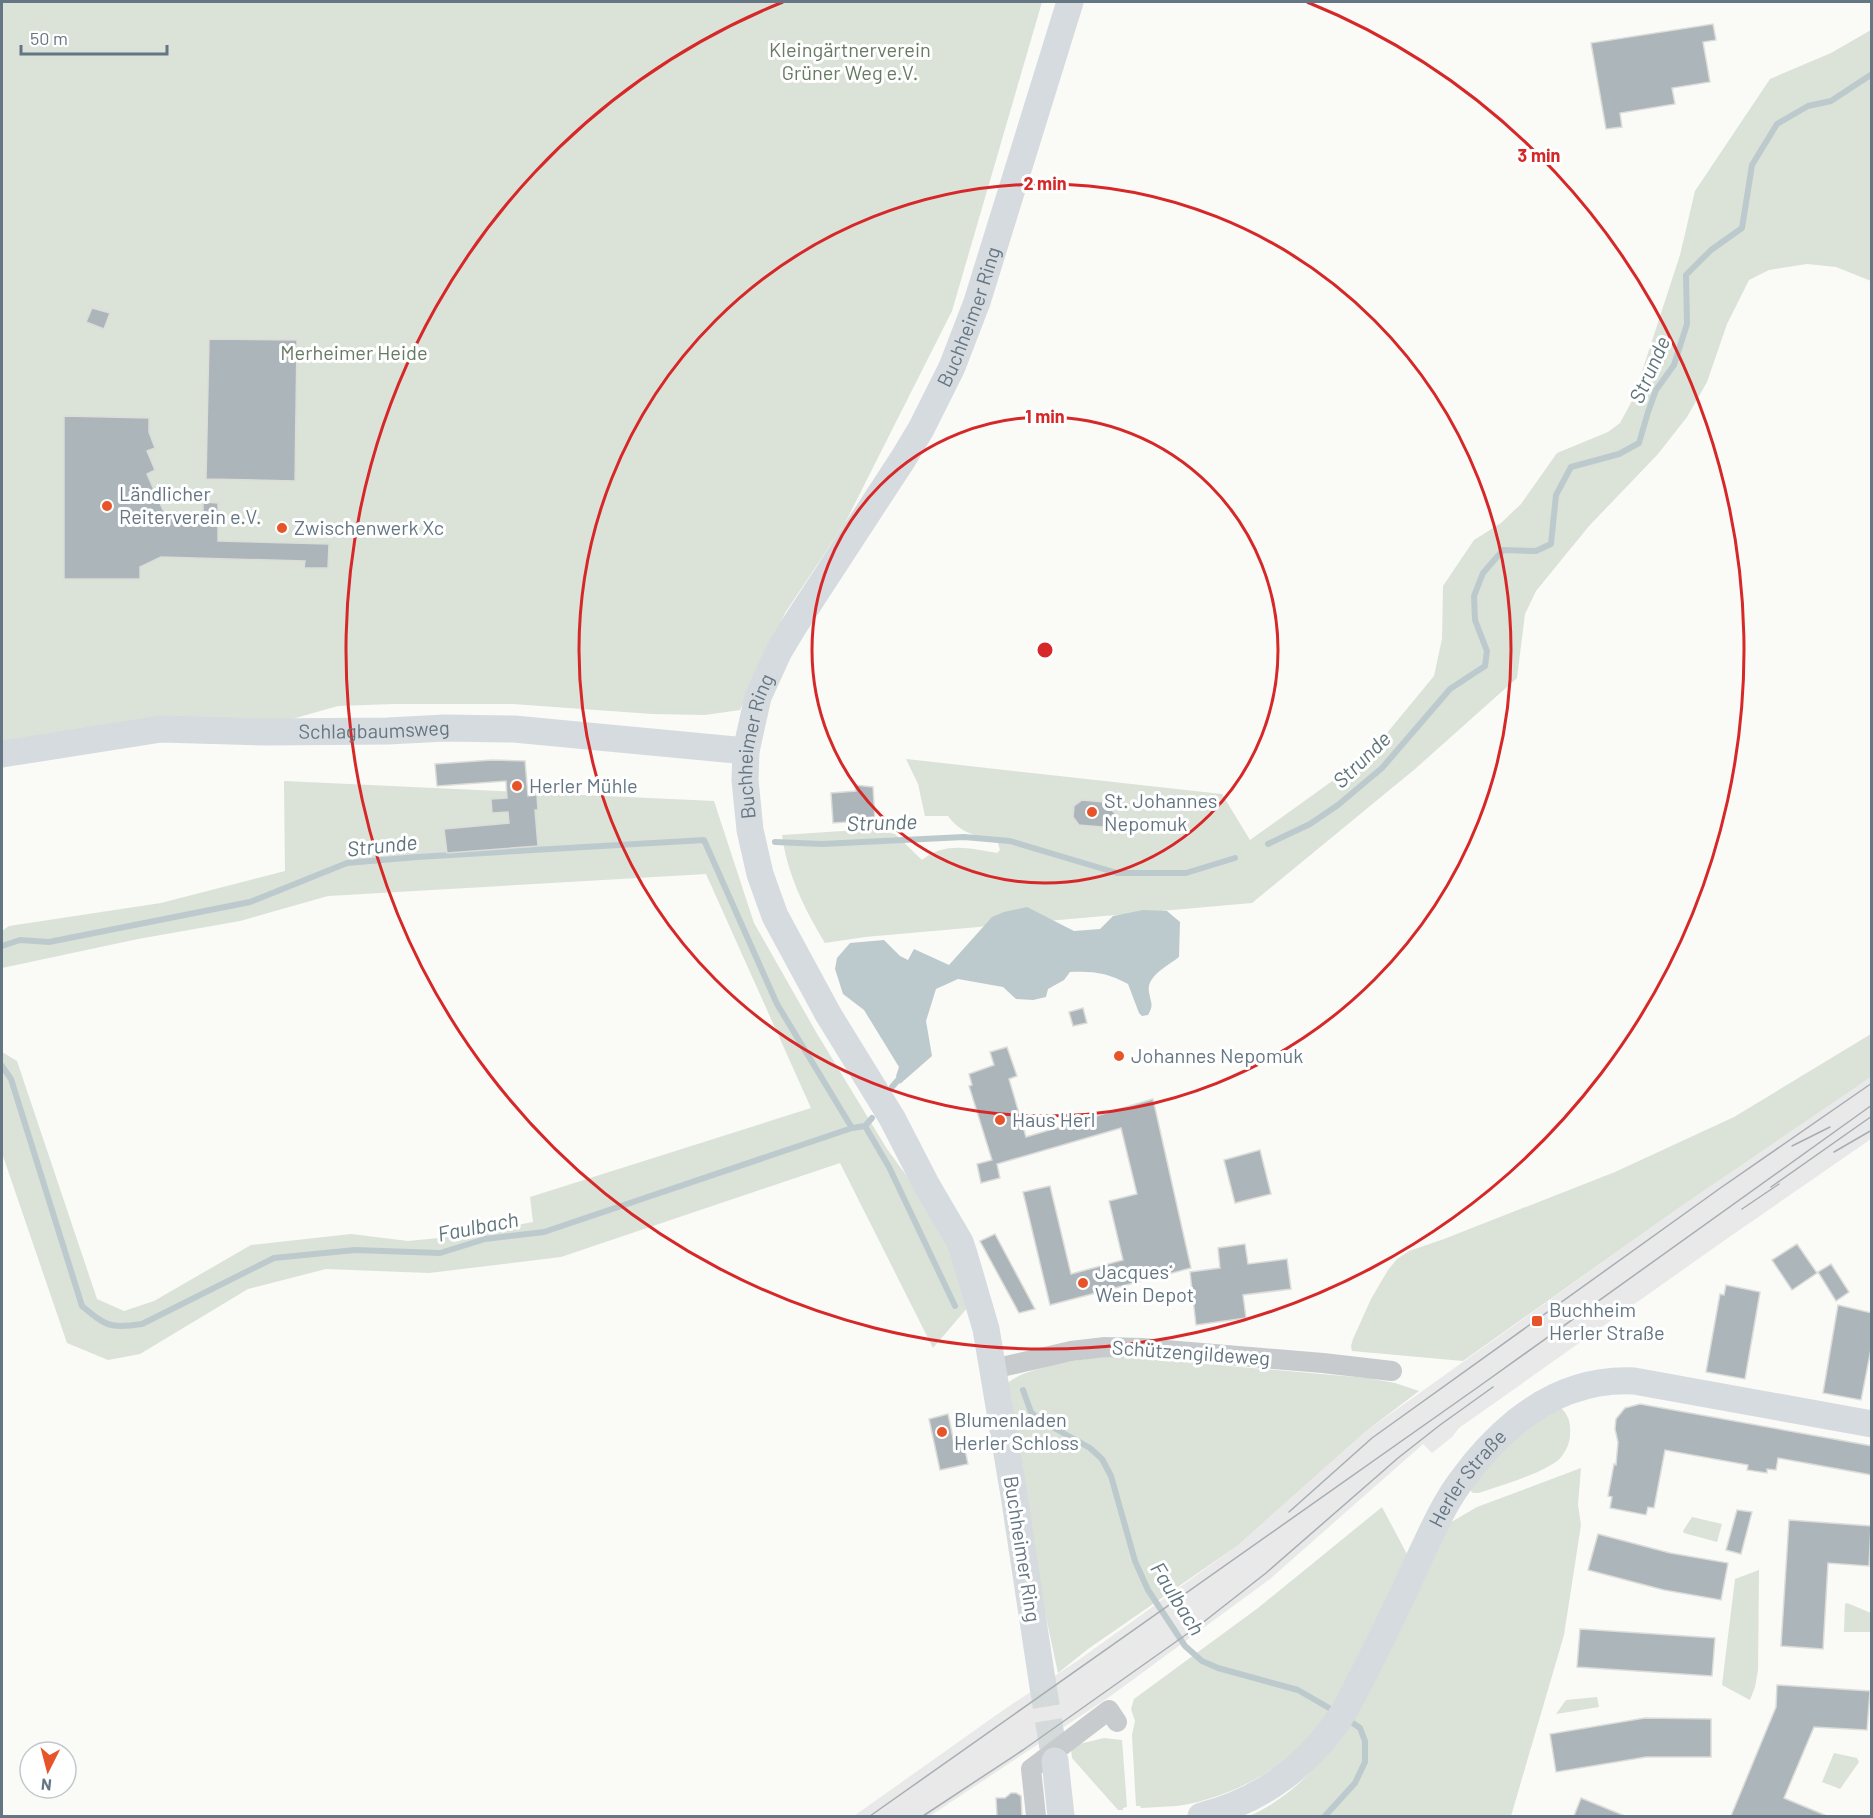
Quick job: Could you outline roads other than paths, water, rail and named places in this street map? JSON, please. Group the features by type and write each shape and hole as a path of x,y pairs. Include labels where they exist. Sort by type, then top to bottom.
{"main road":[{"name":"Buchheimer Ring","path":"1042,1680 986,1329 960,1242 926,1184 892,1118 828,1014 775,916 760,874 750,830 745,790 746,751 751,723 760,691 779,651 903,459 952,367 977,302 1070,2"},
{"name":"Schlagbaumsweg","path":"2,754 162,729 267,732 445,728 514,729 746,751"},
{"name":"Herler Straße","path":"1201,1816 1216,1813 1246,1801 1270,1787 1312,1753 1351,1700 1437,1520 1461,1481 1506,1430 1550,1398 1594,1383 1617,1380 1634,1381 1872,1424"},
{"path":"1055,1761 1061,1816"}],"street":[{"name":"Schützengildeweg","path":"993,1369 1071,1351 1105,1347 1323,1363 1392,1371"},
{"path":"1036,1816 1031,1769 1109,1710 1118,1722"}],"waterway":[{"name":"Strunde","path":"1268,844 1310,824 1338,805 1382,768 1450,689 1485,666 1487,651 1475,620 1474,596 1483,573 1503,550 1536,551 1551,544 1556,495 1571,467 1619,454 1639,443 1656,390 1674,365 1687,324 1686,275 1711,250 1742,228 1752,165 1777,124 1808,106 1831,101 1872,74"},
{"name":"Strunde","path":"775,842 822,844 964,837 1010,841 1117,873 1186,873 1235,858"},
{"name":"Strunde","path":"2,946 20,940 49,942 250,902 347,863 704,840 777,1004 852,1128"},
{"name":"Faulbach","path":"2,1066 11,1079 82,1306 103,1322 115,1326 142,1324 274,1258 355,1250 440,1253 485,1239 544,1232 852,1128 865,1126 889,1167 955,1306"},
{"path":"892,1087 898,1080"},
{"path":"865,1126 872,1118"},
{"name":"Faulbach","path":"1023,1390 1031,1412 1038,1419 1090,1448 1102,1459 1111,1476 1135,1561 1148,1590 1185,1646 1202,1661 1218,1668 1298,1690 1336,1712"},
{"name":"Faulbach","path":"1325,1816 1355,1783 1365,1762 1365,1741 1360,1728 1347,1719"}],"tunnel":[{"path":"1042,1680 1055,1761"}],"tram line":[{"path":"1289,1512 1372,1438 1719,1189 1872,1083"},
{"path":"870,1816 1481,1385 1872,1105"},
{"path":"1771,1187 1872,1116"},
{"path":"1792,1146 1830,1127"},
{"path":"1834,1152 1872,1130"},
{"path":"1742,1209 1779,1184"},
{"path":"923,1816 1023,1750 1201,1624 1266,1573 1398,1458 1493,1387"}],"place":[{"name":"Ländlicher Reiterverein e.V.","path":"107,506"},
{"name":"Zwischenwerk Xc","path":"282,528"},
{"name":"Herler Mühle","path":"517,786"},
{"name":"St. Johannes Nepomuk","path":"1092,812"},
{"name":"Johannes Nepomuk","path":"1119,1056"},
{"name":"Haus Herl","path":"1000,1120"},
{"name":"Jacques´ Wein Depot","path":"1083,1283"},
{"name":"Buchheim Herler Straße","path":"1537,1321"},
{"name":"Blumenladen Herler Schloss","path":"942,1432"}],"park label":[{"name":"Kleingärtnerverein Grüner Weg e.V.","path":"850,62"},
{"name":"Merheimer Heide","path":"354,353"}]}
